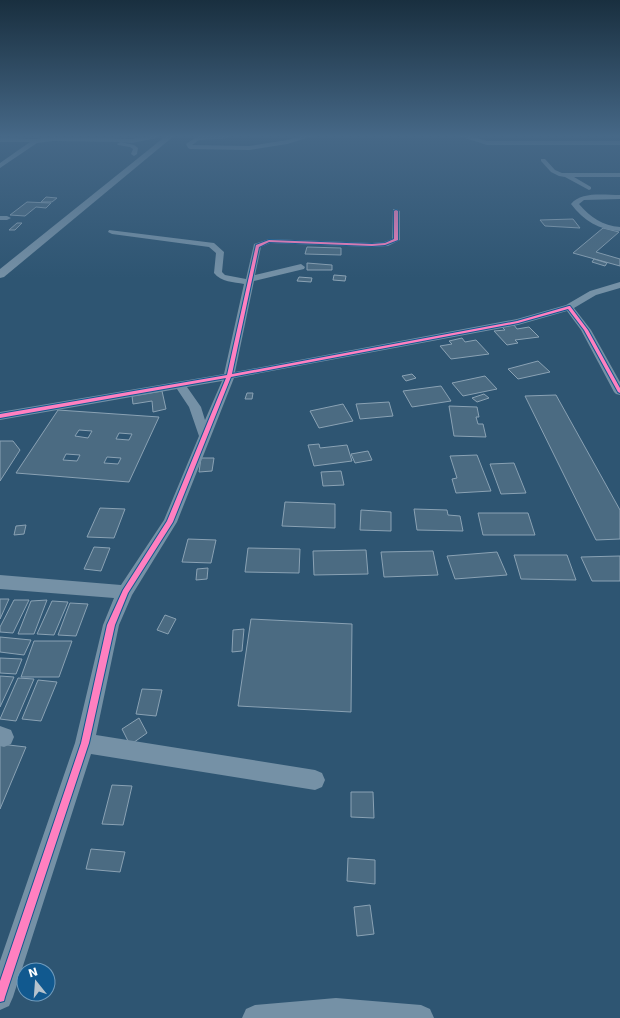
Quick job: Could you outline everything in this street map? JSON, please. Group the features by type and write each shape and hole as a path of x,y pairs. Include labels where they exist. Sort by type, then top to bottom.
{"main road":[{"path":"0,275 114,183"}],"street":[{"path":"579,183 589,188"},
{"path":"620,197 582,198 575,204 598,225 620,229"},
{"path":"0,997 86,744 111,625 125,592 170,522 229,376 257,246 262,243 279,241 372,245 384,244 396,240 396,211"},
{"path":"112,232 211,245 220,252 218,273 222,277 249,280 301,267"},
{"path":"0,416 229,376 518,322 569,307 593,293 620,285"},
{"path":"569,307 586,330 620,392"},
{"path":"179,384 195,407 205,436"},
{"path":"0,582 125,592"},
{"path":"86,744 315,780"},
{"path":"255,1018 336,1011 421,1018"}],"building":[{"path":"46,197 57,198 52,202 41,202"},
{"path":"27,202 51,203 46,208 36,207 25,216 10,215"},
{"path":"573,219 580,228 545,226 540,220"},
{"path":"17,223 22,223 15,230 9,230"},
{"path":"603,228 619,232 596,252 620,259 620,266 573,253"},
{"path":"307,247 341,248 341,255 305,254"},
{"path":"594,259 607,263 605,266 592,262"},
{"path":"307,263 332,265 332,270 307,270"},
{"path":"334,275 346,276 345,281 333,280"},
{"path":"299,277 312,278 311,282 297,281"},
{"path":"514,325 517,329 529,327 539,337 515,340 518,343 507,345 494,331 505,330 502,327"},
{"path":"462,338 465,342 476,340 489,354 451,359 440,346 452,344 449,341"},
{"path":"538,361 550,372 518,379 508,369"},
{"path":"412,374 416,378 406,381 402,376"},
{"path":"485,376 497,389 463,396 452,383"},
{"path":"441,386 451,401 412,407 403,391"},
{"path":"162,391 166,409 153,412 152,401 133,404 132,396"},
{"path":"247,393 253,393 252,399 245,399"},
{"path":"484,394 489,398 477,402 472,398"},
{"path":"556,395 620,510 620,539 596,540 525,396"},
{"path":"389,402 393,416 360,419 356,404"},
{"path":"343,404 353,421 319,428 310,411"},
{"path":"449,406 477,407 479,417 476,417 478,424 483,424 486,437 454,436"},
{"path":"58,410 159,417 129,482 16,473","holes":["79,430 92,431 88,438 75,436","119,433 132,434 129,440 116,439","66,454 80,455 77,461 63,460","107,457 121,458 118,464 104,463"]},
{"path":"0,441 13,441 20,450 0,481"},
{"path":"319,444 320,448 347,445 352,461 314,466 308,445"},
{"path":"368,451 372,460 355,463 351,454"},
{"path":"477,455 491,491 456,493 452,479 457,478 450,456"},
{"path":"201,458 214,458 212,471 199,472"},
{"path":"514,463 526,493 501,494 490,464"},
{"path":"341,471 344,485 323,486 321,472"},
{"path":"285,502 335,504 335,528 282,526"},
{"path":"100,508 125,509 114,538 87,537"},
{"path":"414,509 447,510 448,515 460,516 463,531 417,530"},
{"path":"361,510 391,512 391,531 360,530"},
{"path":"478,513 528,513 535,535 483,535"},
{"path":"26,525 24,534 14,535 16,526"},
{"path":"188,539 216,540 211,563 182,562"},
{"path":"94,547 110,548 101,571 84,569"},
{"path":"248,548 300,549 299,573 245,572"},
{"path":"366,550 368,574 314,575 313,551"},
{"path":"433,551 438,575 384,577 381,552"},
{"path":"497,552 507,575 455,579 447,556"},
{"path":"514,555 567,555 576,580 521,579"},
{"path":"620,556 620,581 592,581 581,557"},
{"path":"208,568 207,579 196,580 197,569"},
{"path":"0,599 9,599 0,619"},
{"path":"14,600 29,600 13,633 0,632 0,627"},
{"path":"47,600 34,634 18,634 31,601"},
{"path":"52,601 68,602 54,635 37,634"},
{"path":"70,603 88,604 76,636 58,635"},
{"path":"165,615 176,619 168,634 157,630"},
{"path":"251,619 352,624 351,712 238,706"},
{"path":"244,629 242,651 232,652 233,630"},
{"path":"0,637 31,640 24,655 0,652"},
{"path":"34,641 72,641 59,677 21,677"},
{"path":"0,658 22,659 16,674 0,673"},
{"path":"0,676 14,677 0,707"},
{"path":"18,678 34,679 16,721 0,719"},
{"path":"38,680 57,682 41,721 22,719"},
{"path":"142,689 162,690 156,716 136,714"},
{"path":"139,718 147,733 130,745 122,729"},
{"path":"0,744 26,747 0,809"},
{"path":"112,785 132,786 123,825 102,824"},
{"path":"351,792 373,792 374,818 351,817"},
{"path":"91,849 125,852 120,872 86,869"},
{"path":"348,858 375,860 375,884 347,881"},
{"path":"370,905 374,934 357,936 354,907"}],"cycle path":[{"path":"0,997 85,743 111,625 125,592 170,522 229,376 257,246 269,241 372,245 385,244 396,240 396,211"},
{"path":"0,416 229,376 518,322 569,307 586,330 620,392"}]}
